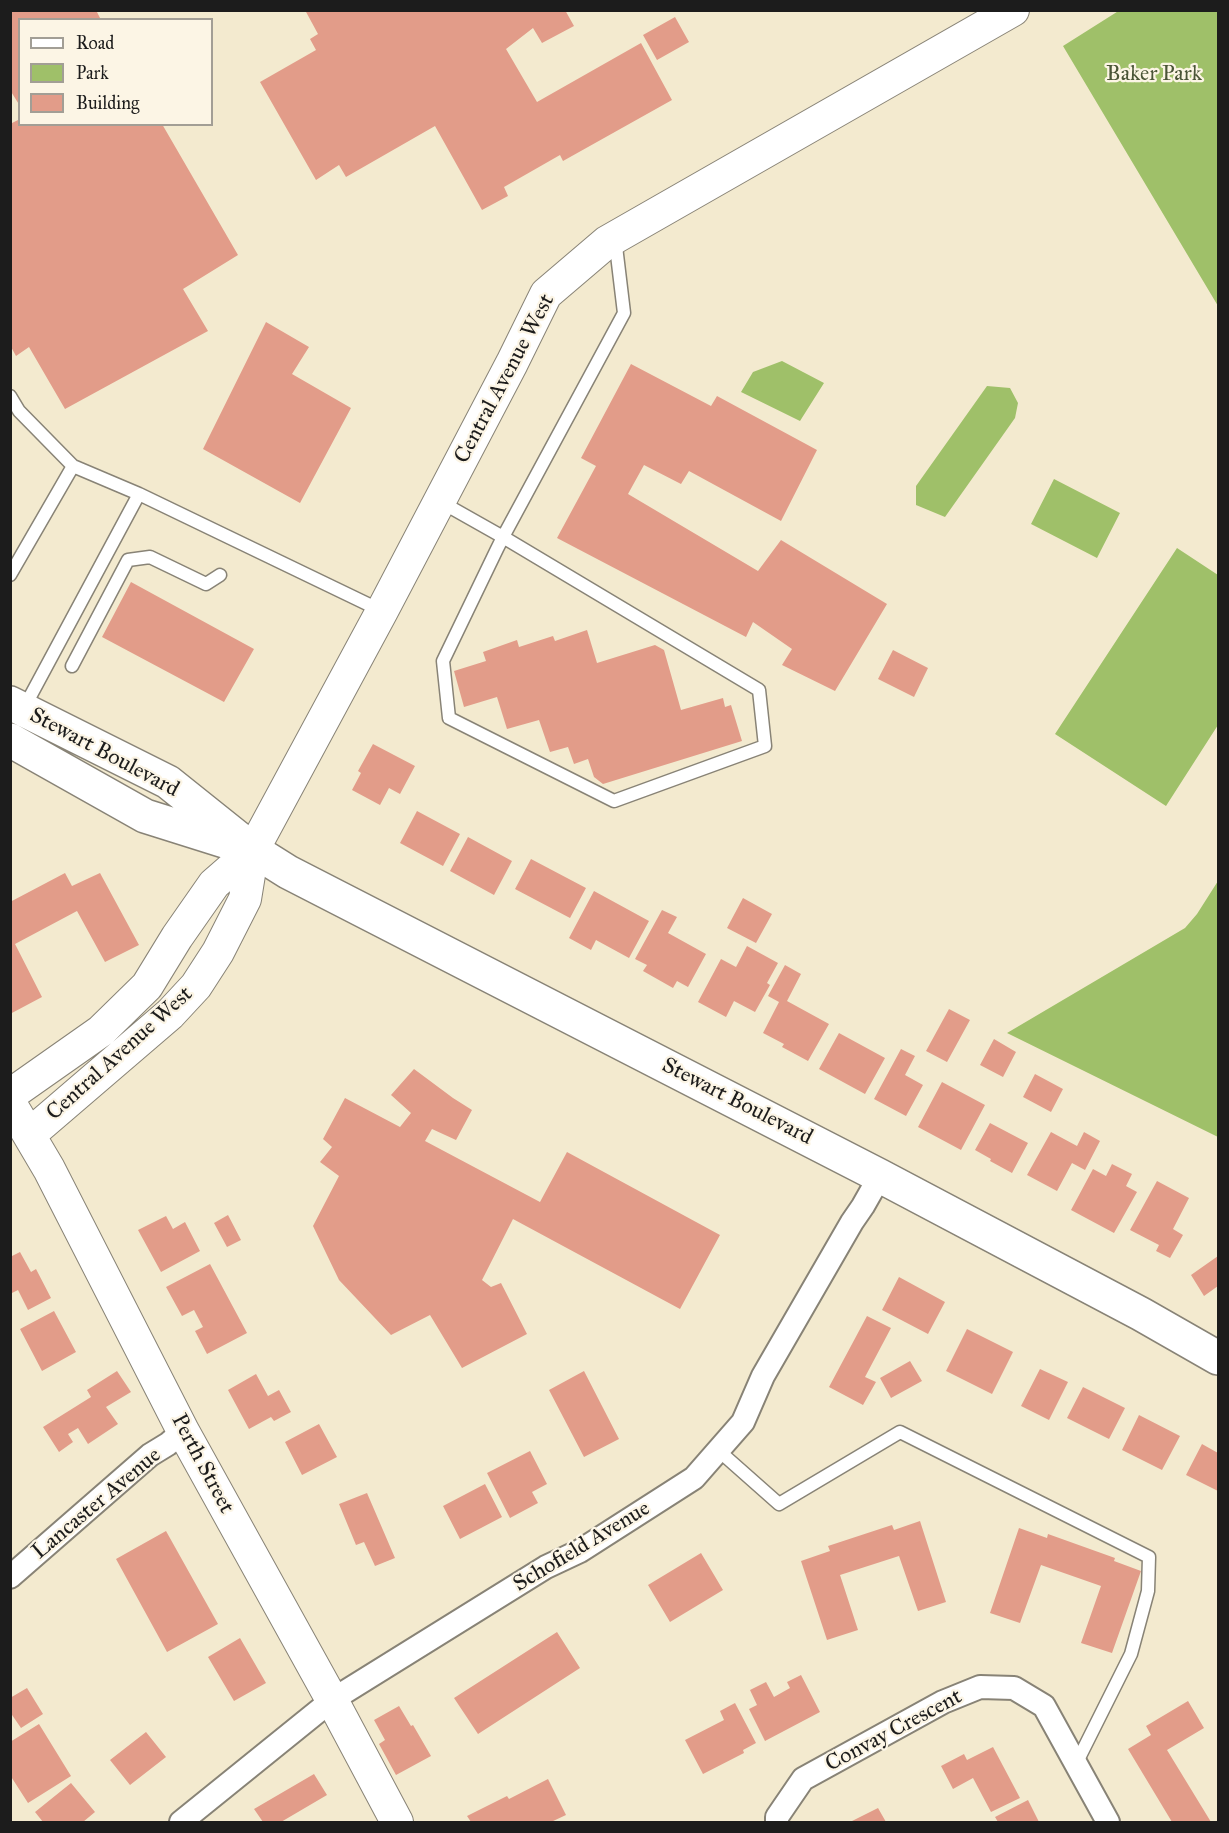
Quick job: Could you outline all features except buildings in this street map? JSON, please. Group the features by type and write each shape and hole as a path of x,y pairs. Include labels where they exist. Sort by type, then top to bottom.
{"main road":[{"name":"Stewart Boulevard","path":"15,724 145,816 253,850 288,872 880,1176 1141,1314 1218,1358"}],"street":[{"name":"Central Avenue West","path":"20,1141 170,1014 196,986 218,952 245,899 253,850 440,502 546,294 606,242 1008,12"},
{"name":"Central Avenue West","path":"10,1095 101,1030 147,986 177,937 214,884 253,850"},
{"name":"Perth Street","path":"10,1103 20,1141 117,1299 183,1431 332,1700 396,1822"},
{"name":"Schofield Avenue","path":"181,1822 332,1700 546,1567 580,1551 694,1478 743,1422 763,1376 880,1176"},
{"name":"Lancaster Avenue","path":"10,1577 150,1455 183,1431"},
{"name":"Convay Crescent","path":"777,1822 777,1817 804,1779 943,1702 980,1687 1014,1688 1044,1706 1108,1822"}],"lane":[{"path":"440,502 503,537 759,690 765,746 614,801 448,718 443,661 503,537 624,313 615,238"},
{"path":"10,396 19,411 73,466 139,494 382,611"},
{"path":"10,574 73,466"},
{"path":"15,724 139,494"},
{"path":"72,666 128,560 150,557 206,584 220,575"},
{"path":"718,1450 779,1504 900,1432 1149,1557 1148,1591 1131,1654 1076,1764"}],"green space":[{"name":"Baker Park","path":"1120,10 1218,11 1218,306 1063,46"},
{"path":"782,361 824,383 800,421 741,392 753,372"},
{"path":"987,386 1010,388 1018,403 1015,418 945,517 916,505 916,486"},
{"path":"1054,479 1120,513 1097,558 1031,524"},
{"path":"1177,548 1218,575 1218,725 1166,806 1055,734"},
{"path":"1218,881 1218,1137 1007,1033 1185,928"}]}
